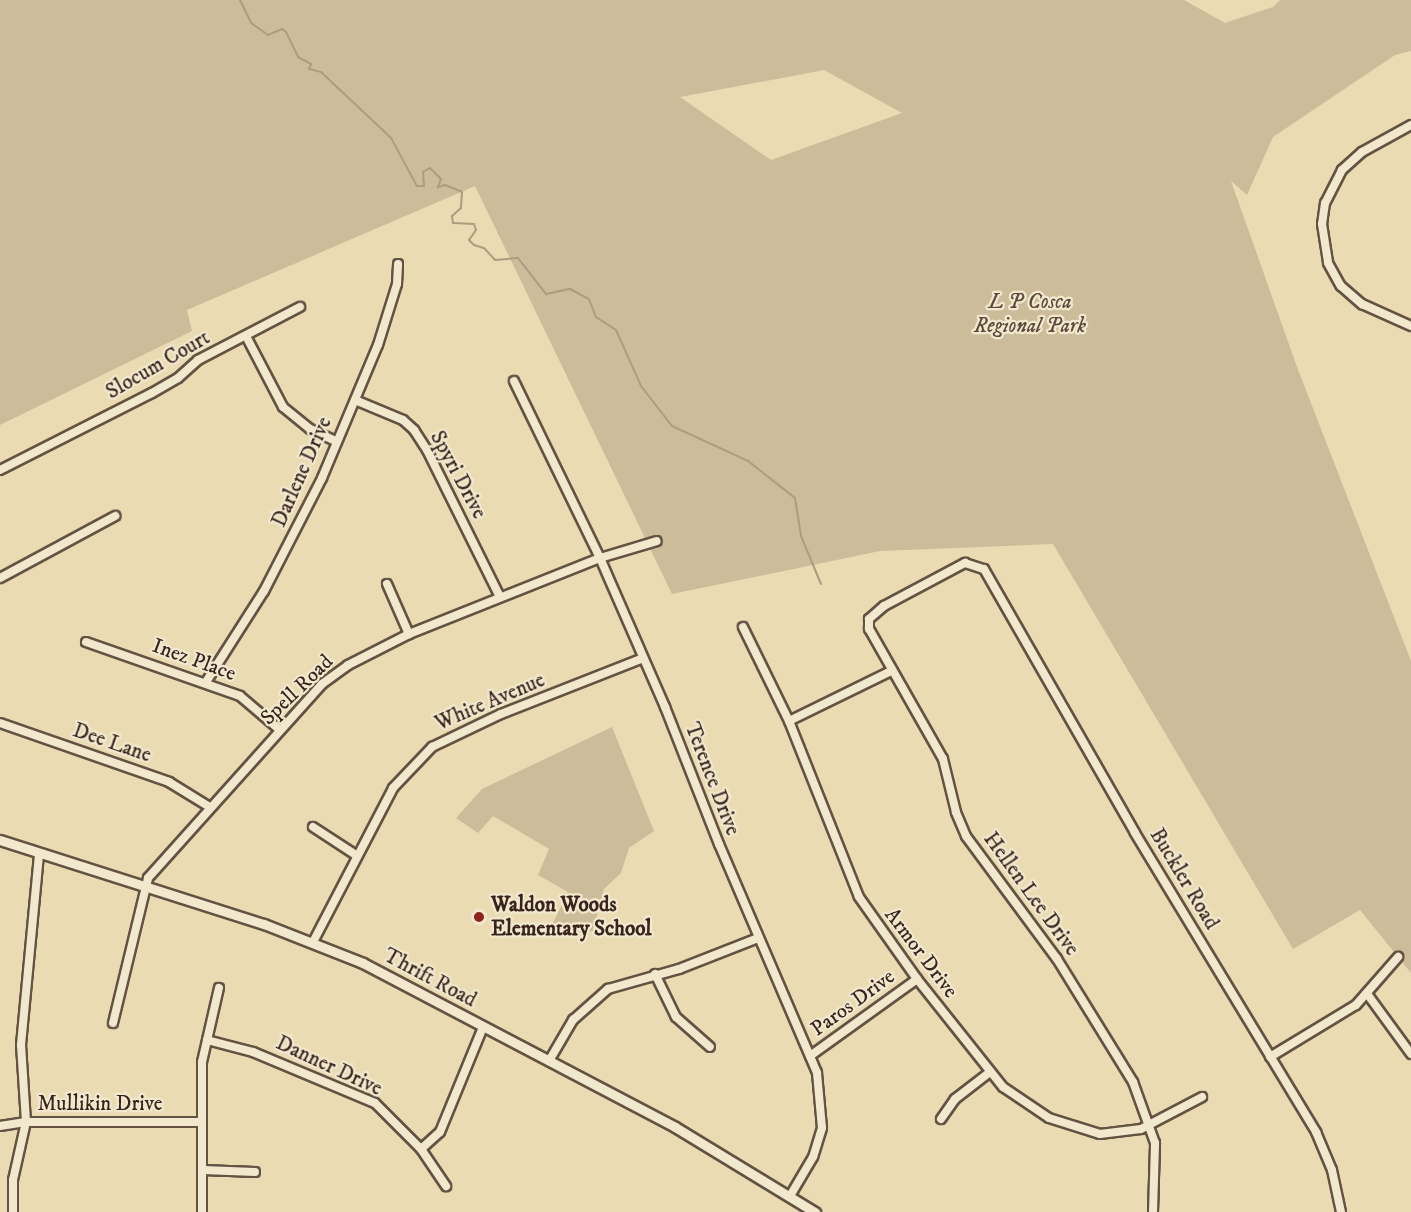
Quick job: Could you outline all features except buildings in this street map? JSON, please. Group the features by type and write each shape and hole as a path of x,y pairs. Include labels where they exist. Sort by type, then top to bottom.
{"street":[{"path":"1411,124 1362,152 1342,170 1325,203 1322,224 1328,263 1341,286 1362,304 1411,326"},
{"name":"Darlene Drive","path":"206,682 277,567 355,400 387,321 398,264"},
{"name":"Slocum Court","path":"0,470 152,393 178,378 198,360 247,338 300,307"},
{"path":"247,338 283,407 310,429 336,441"},
{"name":"Terence Drive","path":"514,381 600,558 758,938 810,1056 820,1086 822,1128 813,1156 790,1196"},
{"name":"Spyri Drive","path":"355,400 403,420 414,430 428,450 500,597"},
{"path":"0,578 115,516"},
{"name":"Spell Road","path":"113,1023 143,887 152,871 208,806 337,671 409,634 500,597 600,558 657,541"},
{"name":"Buckler Road","path":"884,606 958,565 970,562 984,569 1135,833 1324,1150 1341,1212"},
{"path":"387,584 409,634"},
{"name":"Hellen Lee Drive","path":"884,606 868,624 891,671 943,759 956,812 966,836 1046,943 1109,1040 1133,1082 1149,1125 1156,1161 1154,1212"},
{"name":"Armor Drive","path":"743,627 789,721 849,879 871,917 990,1072 1016,1098 1065,1125 1100,1134 1125,1133 1149,1125 1202,1097"},
{"name":"Inez Place","path":"86,642 206,682 247,700 280,730"},
{"name":"White Avenue","path":"314,942 356,855 393,788 432,747 501,714 643,658"},
{"path":"789,721 891,671"},
{"name":"Dee Lane","path":"0,723 160,778 187,791 208,806"},
{"path":"313,827 356,855"},
{"name":"Thrift Road","path":"0,840 39,856 314,942 363,963 713,1148 815,1212"},
{"path":"13,1212 13,1180 26,1122 21,1045 39,856"},
{"path":"549,1061 566,1028 593,999 624,981 697,962 758,938"},
{"path":"1270,1057 1368,995 1398,957"},
{"path":"655,974 676,1017 710,1047"},
{"name":"Paros Drive","path":"810,1056 917,979"},
{"path":"202,1212 203,1170 200,1122 207,1040 219,988"},
{"path":"1368,995 1411,1054"},
{"path":"421,1149 440,1132 483,1027"},
{"name":"Danner Drive","path":"207,1040 253,1052 375,1104 421,1149 446,1186"},
{"path":"941,1119 955,1099 990,1072"},
{"name":"Mullikin Drive","path":"0,1126 26,1122 200,1122"},
{"path":"203,1170 255,1172"}],"green space":[{"name":"L P Cosca Regional Park","path":"0,0 1184,0 1225,23 1273,7 1280,0 1411,0 1411,51 1395,55 1273,137 1247,195 1231,181 1297,367 1411,661 1411,973 1360,910 1293,949 1053,544 880,551 672,594 475,186 187,310 192,331 0,425","holes":["824,70 902,113 771,160 680,97"]},
{"path":"612,727 654,831 629,848 621,873 604,889 593,931 561,937 552,925 568,892 538,875 549,849 493,816 478,833 456,818 482,789"}],"waterway":[{"path":"240,0 251,23 268,35 282,29 286,32 298,57 311,64 309,69 321,72 391,138 417,186 424,186 423,172 430,168 441,179 438,187 445,185 462,192 461,208 452,216 453,223 474,224 476,230 469,240 474,245 484,248 495,260 518,258 546,294 570,289 589,299 596,317 616,330 641,386 672,426 748,461 795,498 801,536 821,584"}],"place":[{"name":"Waldon Woods Elementary School","path":"479,917"}]}
